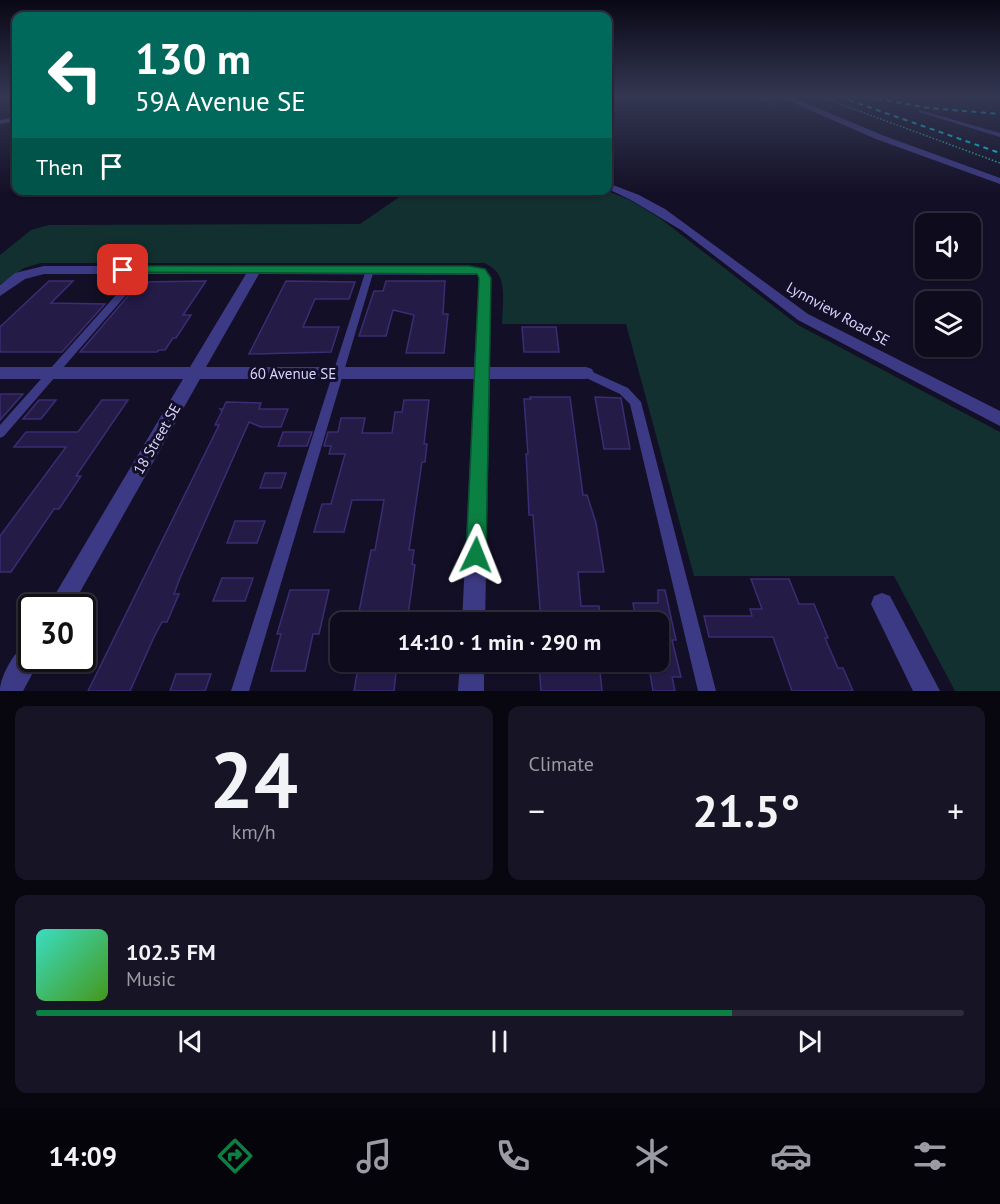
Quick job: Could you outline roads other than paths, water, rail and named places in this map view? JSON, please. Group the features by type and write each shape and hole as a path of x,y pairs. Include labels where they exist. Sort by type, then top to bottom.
{"street":[{"path":"860,129 1000,181"},
{"name":"Lynnview Road SE","path":"612,188 638,198 670,216 780,302 803,317 1000,419"},
{"path":"0,292 13,280 27,273 44,270 481,272 485,278 474,612"},
{"name":"18 Street SE","path":"66,594 255,270"},
{"name":"60 Avenue SE","path":"0,373 586,373"},
{"path":"882,604 927,691"},
{"path":"9,691 20,672"},
{"path":"471,691 472,672"}],"lane":[{"path":"981,129 1000,135"},
{"path":"0,433 143,270"},
{"path":"240,691 370,270"},
{"path":"586,373 624,391 635,402 706,691"}],"railway":[{"path":"932,129 1000,153"}]}
